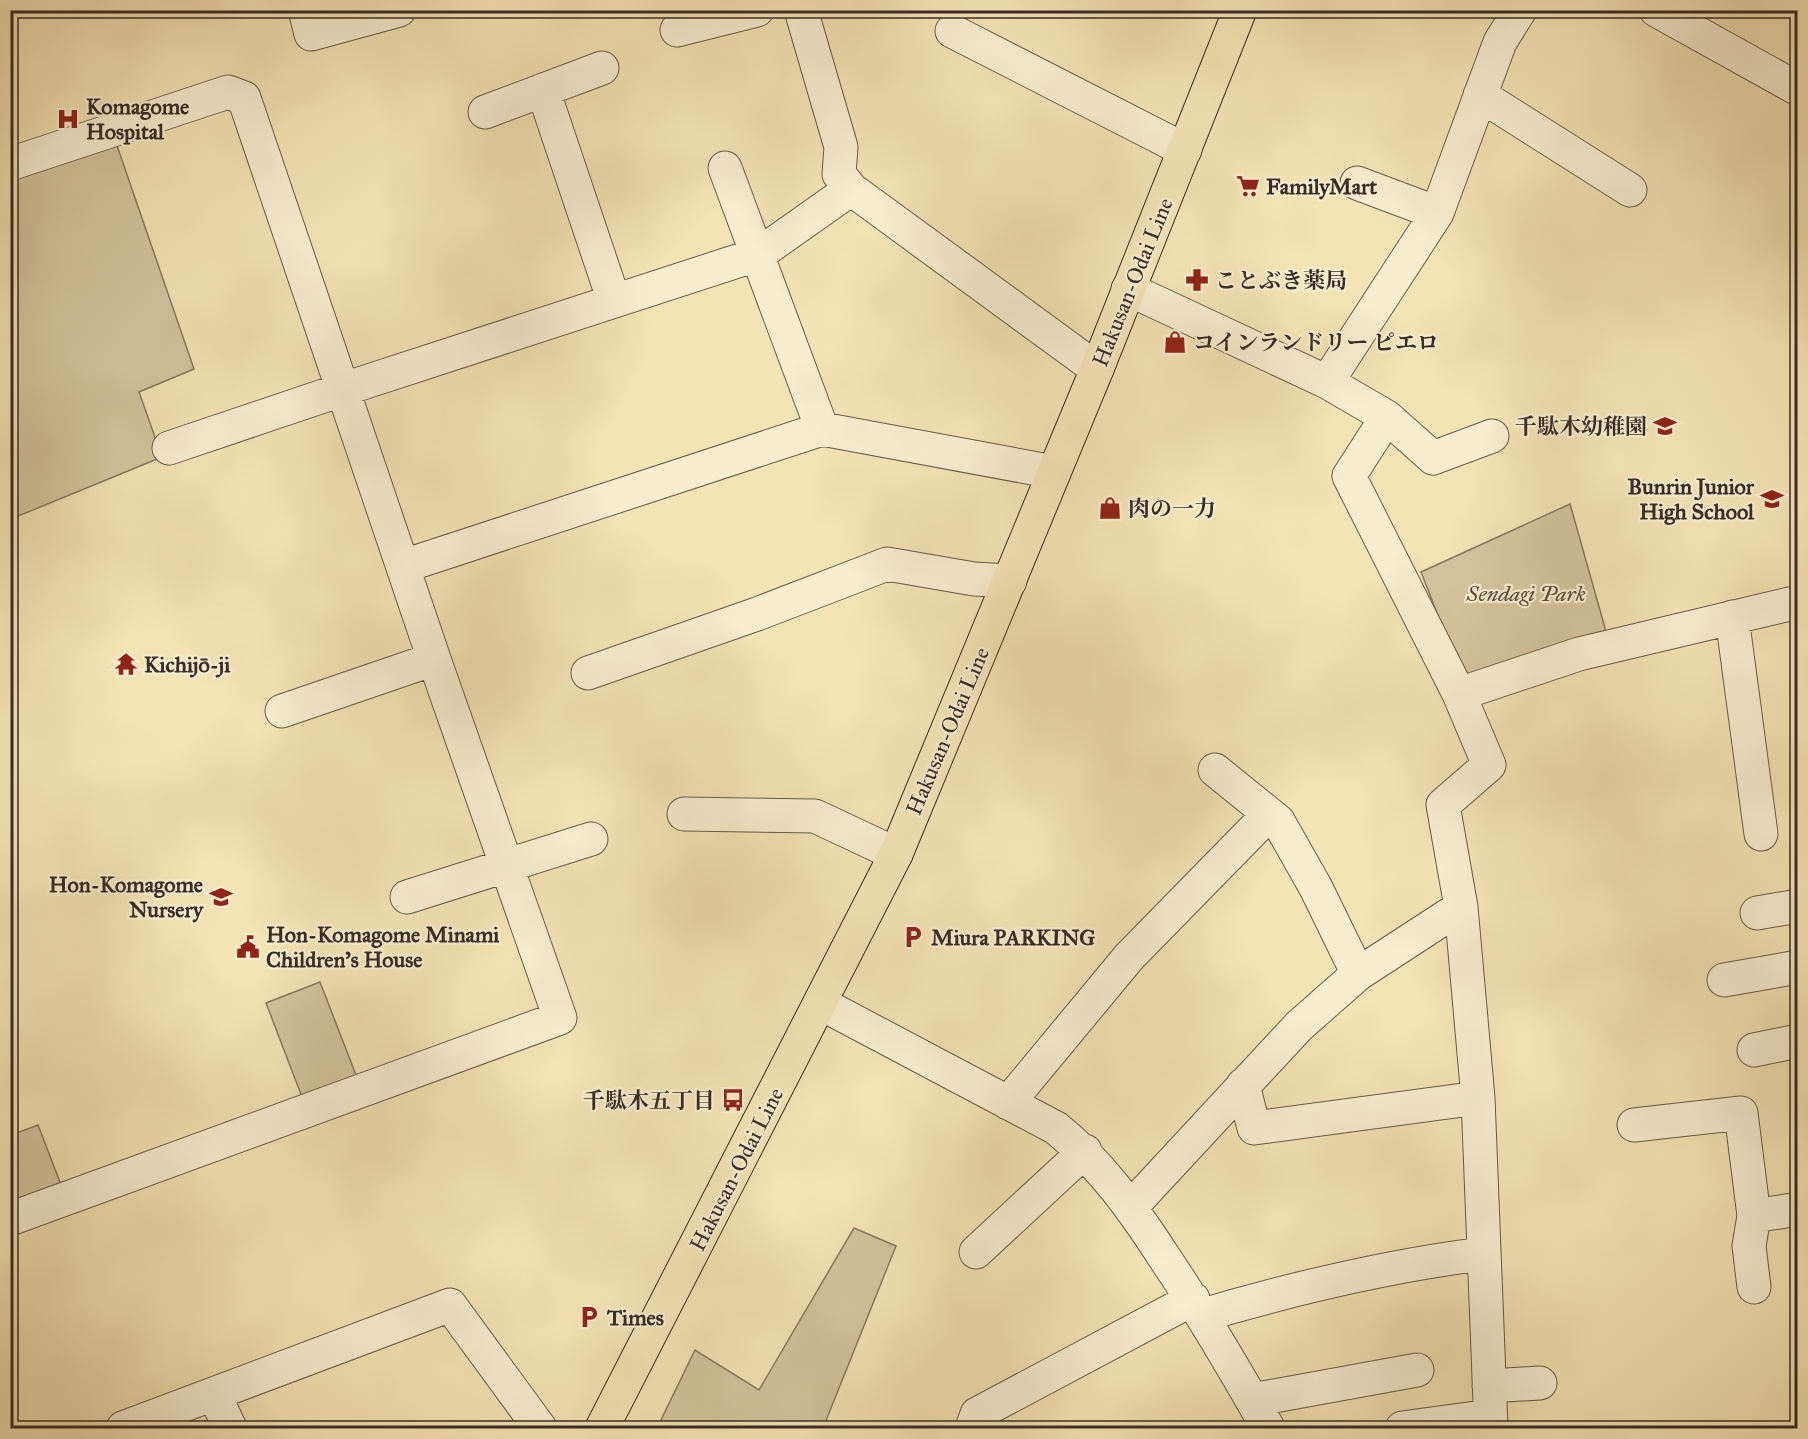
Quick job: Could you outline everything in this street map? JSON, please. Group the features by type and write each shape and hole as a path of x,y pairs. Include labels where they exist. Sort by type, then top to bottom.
{"main road":[{"name":"Hakusan-Odai Line","path":"602,1428 896,854 1097,369 1240,10"}],"street":[{"path":"305,10 311,34 399,10"},
{"path":"677,30 757,10"},
{"path":"801,10 841,147 838,174 851,189 1097,369"},
{"path":"1327,382 1437,213 1500,42 1520,10"},
{"path":"1656,10 1797,89"},
{"path":"952,32 1185,150"},
{"path":"485,112 602,68"},
{"path":"543,90 614,301"},
{"path":"10,164 228,92 244,98 434,659 560,1018 10,1219"},
{"path":"1480,95 1630,190"},
{"path":"725,168 759,254 822,429"},
{"path":"1357,183 1437,213"},
{"path":"170,448 344,388 759,254 851,189"},
{"path":"1128,289 1327,382 1388,417 1433,458 1492,436"},
{"path":"1388,417 1349,476 1459,694 1489,765 1443,805 1461,908 1478,1098 1482,1254 1490,1410"},
{"path":"404,566 822,429 1054,472"},
{"path":"588,673 757,614 887,564 974,579 1010,581"},
{"path":"1459,694 1579,654 1797,602"},
{"path":"1732,617 1761,834"},
{"path":"282,711 434,659"},
{"path":"1215,770 1278,821 1316,888 1358,974"},
{"path":"684,814 815,816 896,854"},
{"path":"1008,1102 1129,957 1269,814"},
{"path":"406,897 591,839"},
{"path":"1757,913 1797,906"},
{"path":"1131,1207 1299,1026 1358,974 1461,908"},
{"path":"1724,980 1797,967"},
{"path":"820,1003 1056,1128 1084,1151 1131,1207 1198,1307 1263,1421 1417,1371"},
{"path":"1754,1050 1797,1041"},
{"path":"1243,1084 1254,1128 1478,1098"},
{"path":"1634,1125 1741,1113 1754,1216 1749,1246 1754,1287"},
{"path":"976,1252 1084,1151"},
{"path":"1754,1216 1797,1209"},
{"path":"972,1428 977,1414 1198,1307 1413,1263 1482,1254"},
{"path":"123,1428 450,1305 540,1428"},
{"path":"1402,1428 1490,1410 1540,1383"},
{"path":"214,1394 230,1428"}],"green space":[{"path":"114,137 194,369 139,392 162,457 11,519 10,171"},
{"name":"Sendagi Park","path":"1570,504 1607,635 1462,677 1421,572"},
{"path":"320,982 356,1075 302,1097 266,1003"},
{"path":"38,1125 65,1195 11,1215 11,1135"},
{"path":"854,1228 896,1246 823,1428 657,1428 695,1350 759,1390"}],"place":[{"name":"Komagome Hospital","path":"68,119"},
{"name":"FamilyMart","path":"1248,186"},
{"name":"ことぶき薬局","path":"1197,280"},
{"name":"コインランドリー ピエロ","path":"1175,342"},
{"name":"千駄木幼稚園","path":"1665,426"},
{"name":"Bunrin Junior High School","path":"1772,499"},
{"name":"肉の一力","path":"1110,508"},
{"name":"Kichijō-ji","path":"126,664"},
{"name":"Hon-Komagome Nursery","path":"221,897"},
{"name":"Miura PARKING","path":"913,937"},
{"name":"Hon-Komagome Minami Children's House","path":"248,947"},
{"name":"千駄木五丁目","path":"733,1100"},
{"name":"Times","path":"589,1317"}]}
